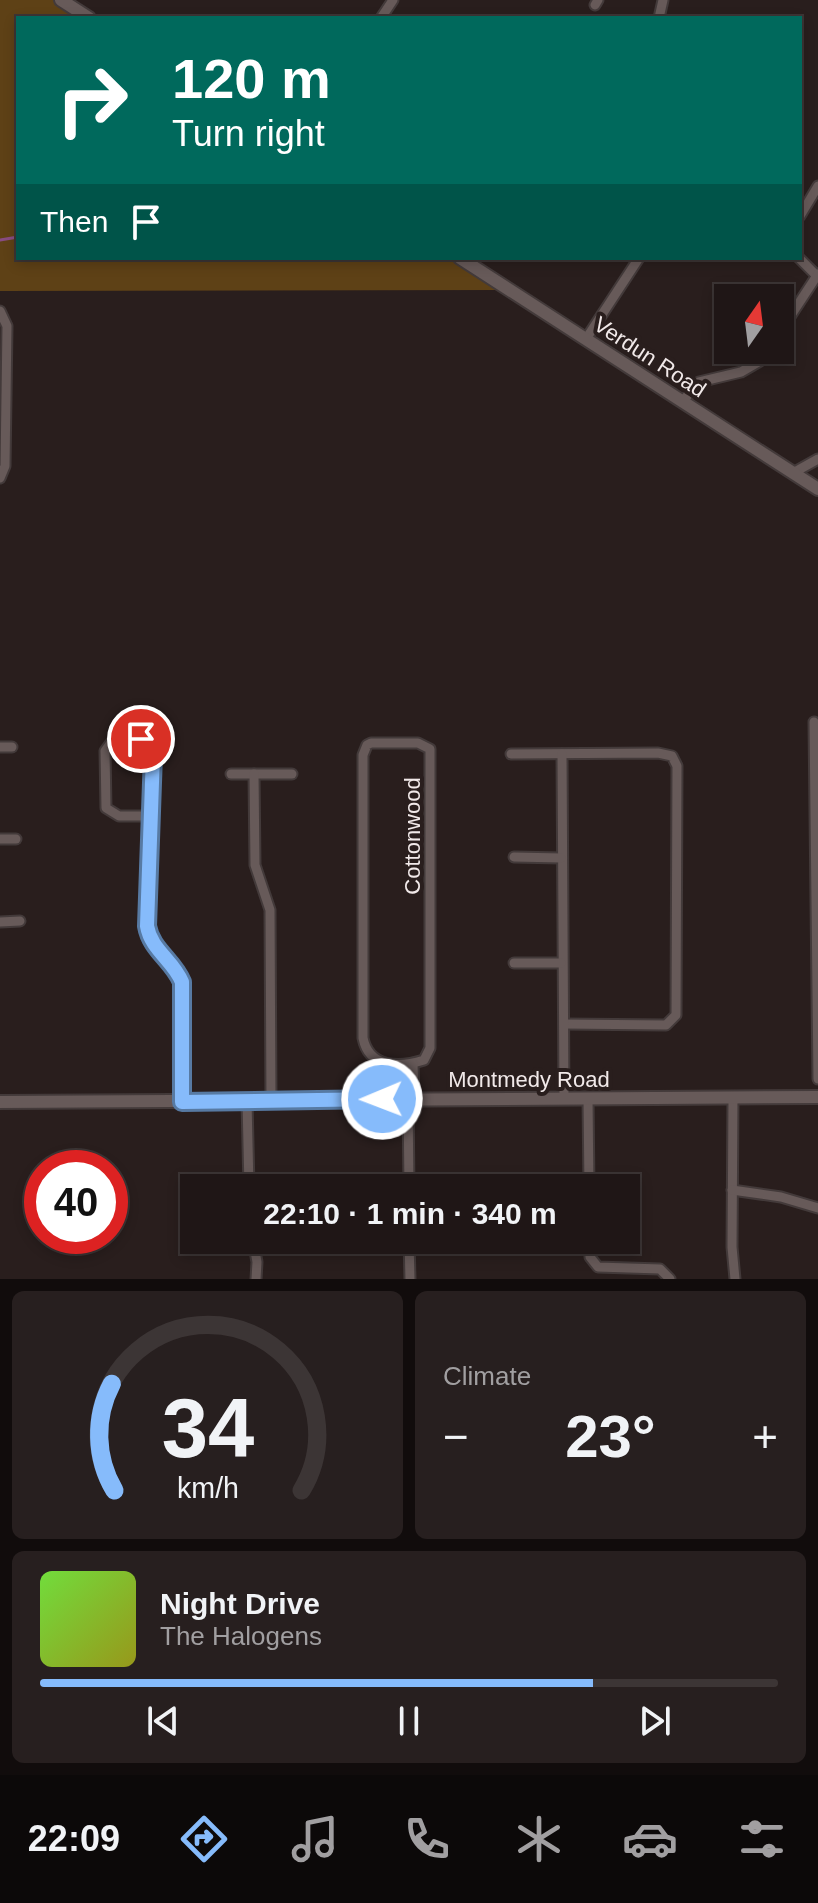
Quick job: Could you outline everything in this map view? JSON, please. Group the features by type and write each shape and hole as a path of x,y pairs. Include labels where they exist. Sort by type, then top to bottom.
{"street":[{"path":"61,0 86,16"},
{"path":"802,213 818,186"},
{"name":"Verdun Road","path":"463,260 818,489"},
{"path":"586,339 638,260"},
{"path":"794,311 818,275 801,260"},
{"path":"0,311 7,326 5,466 0,478"},
{"path":"682,402 699,382 741,372 755,364"},
{"path":"793,473 818,459"},
{"path":"814,722 818,1079"},
{"path":"149,816 119,816 106,808 105,751 113,740 141,739 152,749 147,926 151,942 179,974 182,982 182,1102"},
{"name":"Cottonwood","path":"382,1064 367,1052 363,1038 363,755 371,743 418,743 430,749 430,1048 424,1060 413,1064"},
{"path":"0,747 12,747"},
{"path":"511,754 667,754 675,760 676,1015 666,1025 564,1024"},
{"path":"562,754 564,1099"},
{"path":"231,774 292,774"},
{"path":"254,774 255,865 270,910 271,1100"},
{"path":"0,839 16,839"},
{"path":"514,857 561,858"},
{"path":"0,922 20,921"},
{"path":"514,963 561,963"},
{"path":"382,1099 382,1064 413,1064 409,1174"},
{"name":"Montmedy Road","path":"0,1102 818,1097"},
{"path":"733,1098 732,1247 735,1279"},
{"path":"588,1099 589,1174"},
{"path":"247,1101 249,1174"},
{"path":"732,1190 781,1197 818,1208"},
{"path":"254,1254 256,1279"},
{"path":"409,1254 410,1279"},
{"path":"590,1254 595,1264 604,1268 630,1274 661,1269 670,1279"}],"shaded area":[{"path":"0,0 53,0 77,16 16,16 16,260 456,260 503,290 0,291"}],"waterway":[{"path":"0,240 16,237"}],"route":[{"path":"141,739 150,746 153,754 147,926 151,942 179,974 182,982 182,1102 382,1099"}]}
